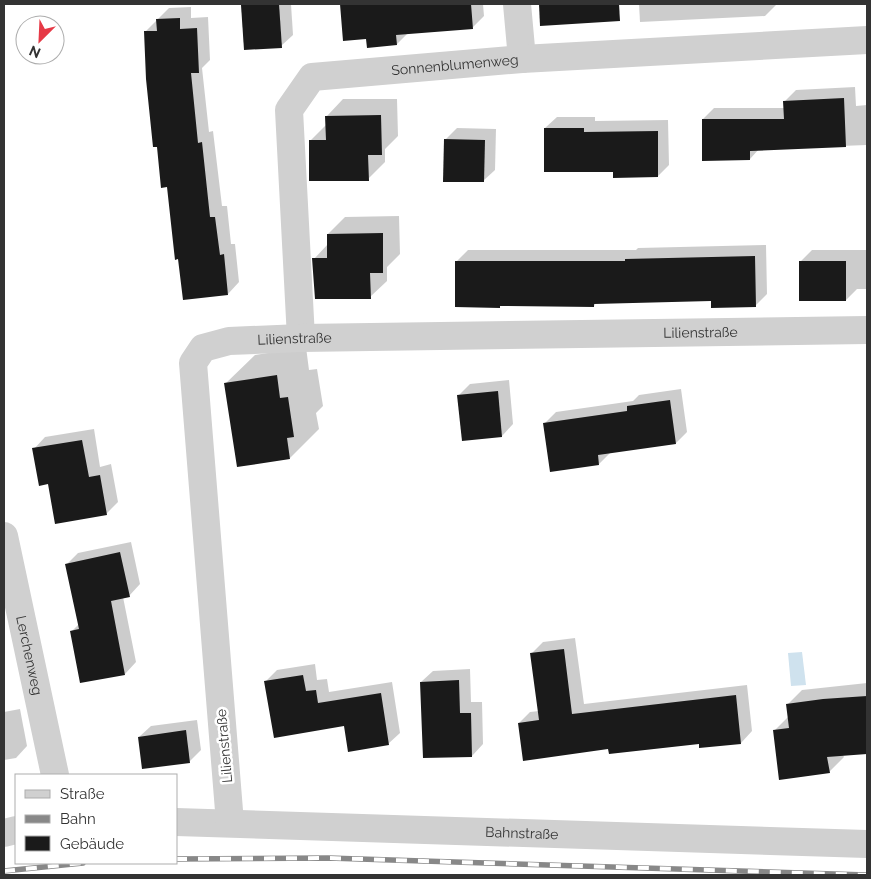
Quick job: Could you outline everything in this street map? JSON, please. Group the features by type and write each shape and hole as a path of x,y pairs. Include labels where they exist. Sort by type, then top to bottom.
{"street":[{"path":"517,4 522,59"},
{"name":"Sonnenblumenweg","path":"301,338 290,110 312,77 522,59 867,40"},
{"name":"Lilienstraße","path":"230,823 193,363 203,348 229,342 301,338 867,330"},
{"name":"Lerchenweg","path":"4,536 55,774"},
{"name":"Bahnstraße","path":"178,822 867,844"}],"water":[{"path":"802,652 806,685 791,686 788,653"}],"building":[{"path":"279,4 282,48 244,50 241,5"},
{"path":"340,4 471,4 473,29 396,35 397,45 367,48 366,39 343,41"},
{"path":"539,4 619,4 620,21 540,26"},
{"path":"180,18 180,29 197,28 199,73 191,73 198,143 202,142 210,217 215,217 220,255 224,254 228,295 183,300 178,259 175,260 167,187 161,188 157,147 153,147 146,79 144,31 157,31 156,19"},
{"path":"844,98 846,147 750,151 750,160 702,161 702,119 784,119 783,101"},
{"path":"381,115 382,155 368,155 369,181 309,181 309,140 326,140 325,116"},
{"path":"544,128 584,128 584,132 658,131 658,177 613,178 613,172 544,172"},
{"path":"444,139 485,140 484,182 443,182"},
{"path":"383,233 383,273 370,273 371,299 315,299 312,258 327,258 327,234"},
{"path":"755,256 756,307 711,308 711,301 594,304 594,307 455,307 455,261 625,261 625,259"},
{"path":"799,261 846,261 846,301 799,301"},
{"path":"277,375 280,398 288,397 294,437 287,438 290,459 237,467 224,383"},
{"path":"498,391 502,437 462,441 457,395"},
{"path":"670,400 676,444 598,455 599,465 550,472 543,423 627,411 627,406"},
{"path":"82,440 89,477 100,475 107,515 55,524 48,484 39,486 32,448"},
{"path":"120,552 130,597 111,601 125,675 80,683 70,631 79,629 65,564"},
{"path":"564,649 572,714 736,695 741,744 699,748 699,744 609,754 608,749 523,761 518,723 539,720 530,653"},
{"path":"303,675 306,691 316,690 318,703 381,693 389,745 348,752 344,726 274,738 264,681"},
{"path":"459,680 460,713 471,713 472,757 423,758 420,682"},
{"path":"867,696 867,754 827,757 830,773 779,780 773,730 789,728 786,704"},
{"path":"186,730 190,763 142,769 138,737"}],"railway":[{"path":"178,859 328,858 867,875"},
{"path":"4,871 73,864"}]}
